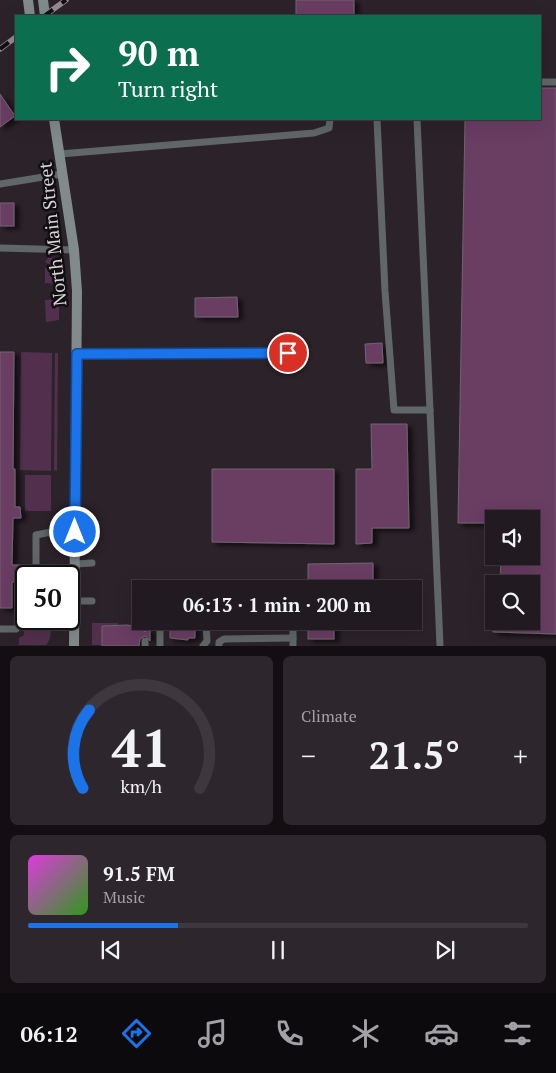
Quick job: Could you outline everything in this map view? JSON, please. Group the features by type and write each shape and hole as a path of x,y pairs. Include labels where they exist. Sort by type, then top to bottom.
{"main road":[{"path":"28,0 30,15"},
{"path":"43,0 46,15"},
{"name":"North Main Street","path":"54,120 74,250 77,354 76,564"},
{"name":"North Main Street","path":"73,630 74,646"}],"lane":[{"path":"541,82 556,82"},
{"path":"60,154 314,133 330,128 330,120"},
{"path":"377,120 385,291 394,410 430,410"},
{"path":"417,120 440,646"},
{"path":"0,184 62,174"},
{"path":"0,248 74,250"},
{"path":"77,354 288,353"},
{"path":"36,565 36,535 75,532"},
{"path":"76,564 92,563"},
{"path":"80,601 92,601"},
{"path":"0,629 15,629"},
{"path":"160,630 160,646"},
{"path":"203,646 207,641 206,630"},
{"path":"219,646 219,642 224,639 293,642"}],"shaded area":[{"path":"48,258 58,258 60,281 57,284 45,283 45,268 54,267 45,262"},
{"path":"57,299 59,301 59,320 46,322 45,300"},
{"path":"21,352 52,353 51,471 20,470"},
{"path":"55,353 58,353 57,471 54,470"},
{"path":"25,475 51,475 51,511 25,511"},
{"path":"92,623 118,623 118,625 102,626 102,645 92,645"},
{"path":"24,630 51,630 49,641 46,645 19,645 19,638 24,635"}],"building":[{"path":"296,0 354,0 354,15 296,15"},
{"path":"541,88 556,88 556,634 493,632 493,630 540,630 540,575 500,575 501,565 540,565 540,510 485,510 485,523 458,523 465,120 541,120"},
{"path":"0,94 15,116 0,127"},
{"path":"0,203 14,203 14,226 0,226"},
{"path":"237,297 238,317 195,317 195,298"},
{"path":"382,343 383,363 366,363 365,344"},
{"path":"0,352 14,352 13,469 15,469 15,507 20,507 21,518 13,518 12,565 15,565 15,582 12,582 12,608 0,608"},
{"path":"371,424 407,424 409,528 372,528 372,543 356,544 356,469 372,469"},
{"path":"212,469 334,469 334,544 212,542"},
{"path":"373,563 373,580 308,580 308,564"},
{"path":"127,625 132,626 132,630 143,630 145,632 150,630 150,641 145,636 140,639 139,646 102,646 102,626"},
{"path":"170,630 195,630 195,638 188,638 188,640 170,638"},
{"path":"308,630 334,630 334,639 308,639"}],"railway":[{"path":"45,15 66,0"},
{"path":"0,49 15,38"}],"route":[{"path":"75,532 77,354 288,353"}]}
